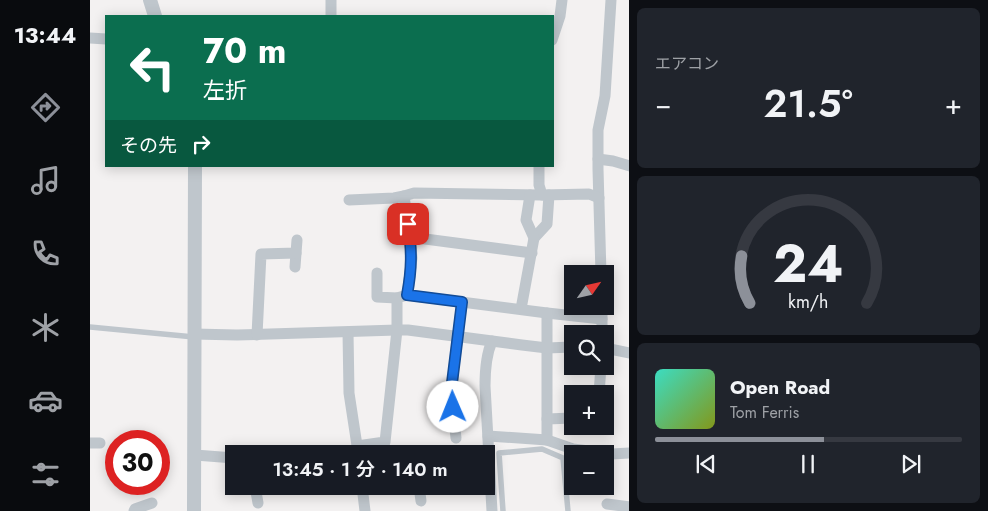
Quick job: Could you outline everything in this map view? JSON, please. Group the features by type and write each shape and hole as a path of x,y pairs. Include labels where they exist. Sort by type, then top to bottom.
{"street":[{"path":"150,0 155,15"},
{"path":"331,0 331,15"},
{"path":"554,34 560,16 562,0"},
{"path":"601,265 598,130 605,96 611,0"},
{"path":"90,38 105,39"},
{"path":"598,159 629,166"},
{"path":"194,511 195,167"},
{"path":"534,238 547,224 545,195 539,185 540,167"},
{"path":"349,200 394,198 414,193 588,194 599,198"},
{"path":"522,309 534,238 526,220 530,195"},
{"path":"375,445 385,442 402,297 411,272 412,258 404,196"},
{"path":"410,238 532,253"},
{"path":"296,267 297,240"},
{"path":"257,335 261,254 296,253"},
{"path":"378,273 377,296 462,302 547,314 602,319"},
{"path":"456,438 451,391 462,302"},
{"path":"547,314 547,440"},
{"path":"602,315 602,325"},
{"path":"194,336 397,330 547,348 564,347"},
{"path":"348,332 349,392 357,445"},
{"path":"488,445 485,376 488,349 492,341"},
{"path":"614,350 629,353"},
{"path":"547,419 564,418"},
{"path":"488,436 547,440 573,449 612,454 629,453"},
{"path":"195,455 225,457"},
{"path":"257,495 258,503"},
{"path":"363,495 365,511"},
{"path":"420,495 421,500"},
{"path":"491,495 492,511"},
{"path":"134,511 134,509 152,503"},
{"path":"607,504 629,507"}],"lane":[{"path":"90,327 194,336"},
{"path":"503,511 499,453 542,449 563,458 568,511"}],"route":[{"path":"408,224 412,258 407,295 462,302 451,391 453,407"}]}
